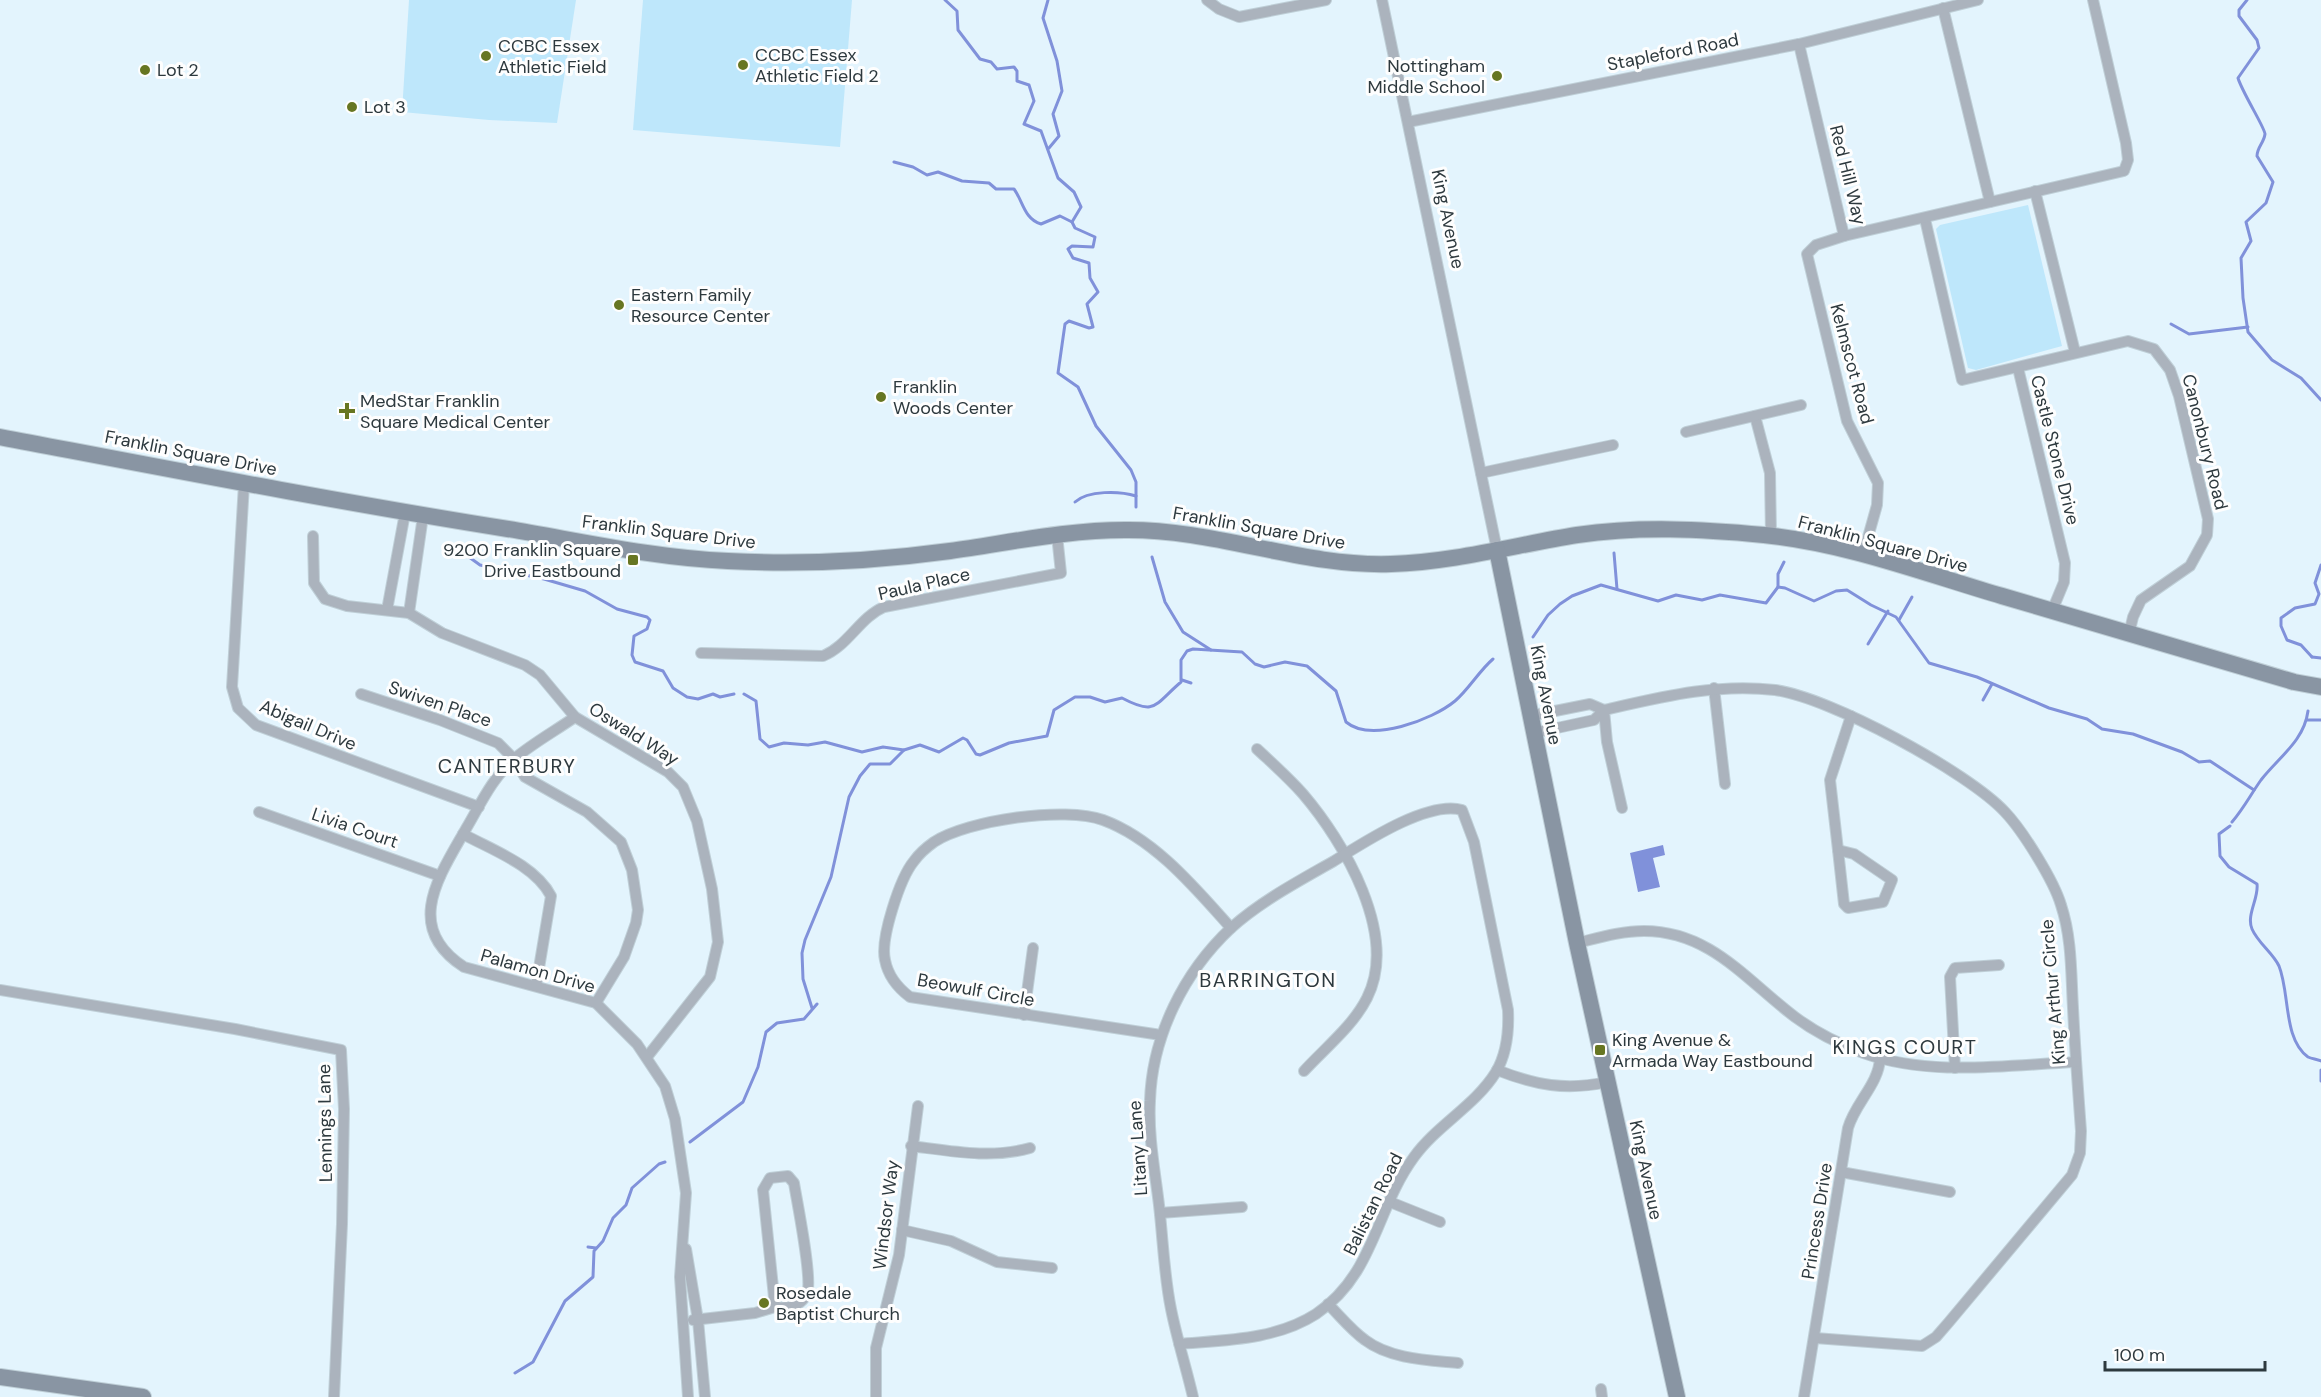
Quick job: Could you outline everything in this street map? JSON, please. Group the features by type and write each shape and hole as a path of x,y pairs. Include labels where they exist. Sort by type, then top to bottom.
{"street":[{"path":"1207,0 1219,9 1239,17 1326,0"},
{"name":"King Avenue","path":"1382,0 1606,1082 1677,1397"},
{"path":"1978,0 1943,8 1990,202 2124,171 2128,160 2093,0"},
{"name":"Stapleford Road","path":"1408,122 1798,44 1943,8"},
{"name":"Red Hill Way","path":"1798,44 1844,236 1925,219 1990,202"},
{"path":"2035,191 2075,352"},
{"path":"1925,219 1962,380 2018,368"},
{"name":"Kelmscot Road","path":"1844,236 1816,245 1809,250 1807,260 1847,421 1878,483 1877,505 1863,555"},
{"name":"Canonbury Road","path":"2075,352 2128,341 2147,345 2158,354 2170,370 2179,396 2208,519 2207,535 2190,566 2141,600 2133,617 2129,634"},
{"name":"Castle Stone Drive","path":"2052,611 2064,582 2065,563 2018,368 2075,352"},
{"path":"1686,432 1802,405"},
{"path":"1755,416 1770,473 1771,536"},
{"name":"Franklin Square Drive","path":"0,437 405,513 635,550 728,561 863,561 1057,535 1131,530 1185,533 1354,563 1434,561 1585,534 1650,529 1771,536 1818,543 1863,555 2295,682 2321,687"},
{"path":"1481,474 1613,445"},
{"name":"Abigail Drive","path":"244,484 232,687 238,708 256,725 289,740 479,807"},
{"path":"387,610 405,513"},
{"path":"409,613 423,516"},
{"name":"Paula Place","path":"701,653 824,656 838,648 871,615 884,607 1060,573 1057,535"},
{"name":"Oswald Way","path":"313,536 314,583 325,600 347,606 409,613 442,633 525,664 540,675 575,717 675,778 689,796 705,856 718,942 712,971 701,992 647,1057"},
{"path":"1714,688 1725,784"},
{"name":"King Arthur Circle","path":"1534,734 1594,720 1604,710 1714,688 1776,690 1817,701 1851,716 1978,788 2015,825 2051,882 2067,924 2081,1144 2072,1175 1936,1337 1928,1343 1910,1347 1815,1338"},
{"name":"Swiven Place","path":"361,694 489,738 514,759 531,782 587,812 608,828 627,854 638,910 634,935 596,1003"},
{"name":"King Arthur Circle","path":"1530,716 1590,704 1604,710"},
{"path":"1604,710 1607,742 1622,808"},
{"path":"1838,850 1854,854 1892,880 1883,902 1878,905 1848,908 1844,904 1830,780 1851,716"},
{"name":"Palamon Drive","path":"575,717 514,759 498,776 440,876 432,897 430,915 435,936 441,946 464,967 596,1003 647,1057 664,1086 675,1119 686,1193 680,1277 688,1397"},
{"path":"1257,749 1302,794 1345,854 1371,918 1376,948 1373,981 1366,999 1354,1018 1304,1071"},
{"name":"Litany Lane","path":"1193,1397 1171,1307 1150,1101 1153,1066 1161,1035 1194,971 1232,928 1271,899 1345,854 1419,816 1441,808 1452,807 1462,810"},
{"name":"Balistan Road","path":"1179,1344 1250,1337 1278,1331 1303,1321 1328,1304 1347,1286 1362,1266 1406,1169 1422,1146 1479,1093 1497,1070 1508,1036 1509,1010 1474,842 1462,810"},
{"name":"Livia Court","path":"259,812 440,876"},
{"name":"Beowulf Circle","path":"1161,1035 910,997 899,988 884,959 885,944 900,887 914,861 934,842 948,836 1036,814 1082,814 1121,828 1157,854 1201,894 1232,928"},
{"path":"463,834 529,871 547,888 551,896 536,986"},
{"path":"1577,943 1644,931 1691,939 1718,952 1790,1012 1817,1031 1840,1044 1880,1058 1922,1067 1955,1068 2076,1062"},
{"path":"1024,1015 1033,948"},
{"path":"1955,1068 1950,977 1955,968 1999,965"},
{"name":"Lennings Lane","path":"0,990 235,1029 341,1050 344,1108 342,1212 334,1397"},
{"name":"Princess Drive","path":"1804,1397 1851,1115 1877,1076 1880,1058"},
{"path":"1497,1070 1553,1087 1606,1082"},
{"name":"Windsor Way","path":"876,1397 876,1348 894,1281 918,1106"},
{"path":"911,1146 985,1154 1030,1148"},
{"path":"1841,1172 1950,1192"},
{"path":"683,1321 755,1313 775,1307 786,1308 796,1305 805,1296 809,1286 794,1183 788,1176 770,1178 763,1190 775,1307"},
{"path":"1390,1202 1440,1222"},
{"path":"1160,1213 1242,1207"},
{"path":"902,1230 951,1241 997,1262 1052,1268"},
{"name":"Palamon Drive","path":"683,1231 698,1320 705,1397"},
{"path":"1328,1304 1358,1335 1375,1347 1410,1357 1458,1363"},
{"path":"0,1377 143,1397"}],"shaded area":[{"name":"CCBC Essex Athletic Field","path":"409,0 576,0 557,123 489,120 402,112"},
{"name":"CCBC Essex Athletic Field 2","path":"643,0 852,0 840,147 633,130"},
{"path":"2028,205 2062,346 1976,370 1968,368 1936,229 1940,225"}],"water":[{"path":"1663,845 1665,855 1653,858 1660,887 1638,892 1630,853"}],"waterway":[{"path":"945,0 957,11 958,30 980,59 991,62 997,69 1014,67 1017,71 1017,81 1029,85 1034,101 1024,124 1041,131 1058,178 1074,192 1081,207 1072,222"},
{"path":"1048,0 1043,18 1057,61 1062,91 1053,114 1059,136 1049,148"},
{"path":"2247,0 2239,10 2239,16 2257,40 2259,48 2238,78 2264,130 2265,134 2257,156 2273,182 2266,203 2246,222 2251,241 2241,258 2248,332 2272,360 2301,378 2321,400"},
{"path":"894,162 913,167 927,175 938,172 962,181 989,183 996,189 1014,189 1027,214 1035,222 1041,224 1060,216 1072,222 1075,228 1095,237 1093,247 1072,246 1068,249 1073,258 1089,263 1090,278 1098,292 1087,304 1093,327 1089,328 1069,321 1065,324 1058,373 1078,387 1096,426 1131,470 1136,482 1136,507"},
{"path":"2171,324 2189,334 2248,327"},
{"path":"1075,502 1088,495 1104,493 1136,496"},
{"path":"462,552 480,565 585,591 617,609 647,617 650,620 647,629 634,636 632,655 635,662 663,671 673,688 687,697 698,699 713,694 720,697 734,694"},
{"path":"1614,553 1617,589"},
{"path":"1152,557 1165,602 1183,632 1211,650"},
{"path":"1533,637 1548,615 1560,604 1572,596 1601,585 1658,601 1676,595 1702,600 1720,595 1766,603 1778,587 1778,574 1784,562"},
{"path":"2312,657 2301,645 2287,640 2281,626 2281,618 2295,608 2315,604 2319,594 2315,583 2321,565"},
{"path":"1778,587 1814,601 1836,591 1847,590 1896,617 1929,663 1977,677 2049,708 2087,719 2102,729 2133,734 2182,752 2199,762 2210,761 2254,790"},
{"path":"1899,620 1912,597"},
{"path":"1868,644 1888,611"},
{"path":"812,1008 803,979 802,953 805,940 831,877 849,797 860,776 870,764 890,764 904,750 920,745 939,752 963,738 967,740 976,754 980,755 1009,743 1047,736 1054,710 1075,697 1090,697 1105,702 1122,698 1142,706 1154,705 1181,682 1181,660 1187,651 1193,649 1242,652 1255,664 1264,667 1285,662 1307,666 1336,691 1346,722 1357,728 1370,730 1385,730 1417,722 1445,708 1460,696 1493,659"},
{"path":"2312,657 2321,658"},
{"path":"1182,680 1191,683"},
{"path":"1983,700 1992,684"},
{"path":"744,694 756,701 760,739 769,747 784,743 808,745 825,742 862,752 883,747 904,750"},
{"path":"2232,822 2261,780 2296,740 2306,722 2308,711"},
{"path":"2307,720 2321,720"},
{"path":"2230,826 2219,834 2220,856 2229,867 2257,884 2251,912 2252,929 2279,966 2294,1039 2308,1057 2321,1061"},
{"path":"690,1142 743,1102 758,1067 766,1032 777,1023 804,1019 817,1004"},
{"path":"2321,1070 2321,1081"},
{"path":"515,1373 533,1362 565,1301 593,1277 594,1251 603,1241 613,1218 626,1205 632,1188 659,1164 665,1162"},
{"path":"588,1247 596,1248"}],"place":[{"name":"CCBC Essex Athletic Field","path":"486,56"},
{"name":"CCBC Essex Athletic Field 2","path":"743,65"},
{"name":"Lot 2","path":"145,70"},
{"name":"Nottingham Middle School","path":"1497,76"},
{"name":"Lot 3","path":"352,107"},
{"name":"Eastern Family Resource Center","path":"619,305"},
{"name":"Franklin Woods Center","path":"881,397"},
{"name":"MedStar Franklin Square Medical Center","path":"347,411"},
{"name":"9200 Franklin Square Drive Eastbound","path":"633,560"},
{"name":"King Avenue & Armada Way Eastbound","path":"1600,1050"},
{"name":"Rosedale Baptist Church","path":"764,1303"}],"district":[{"name":"CANTERBURY","path":"507,766"},
{"name":"BARRINGTON","path":"1268,980"},
{"name":"KINGS COURT","path":"1905,1047"}]}
